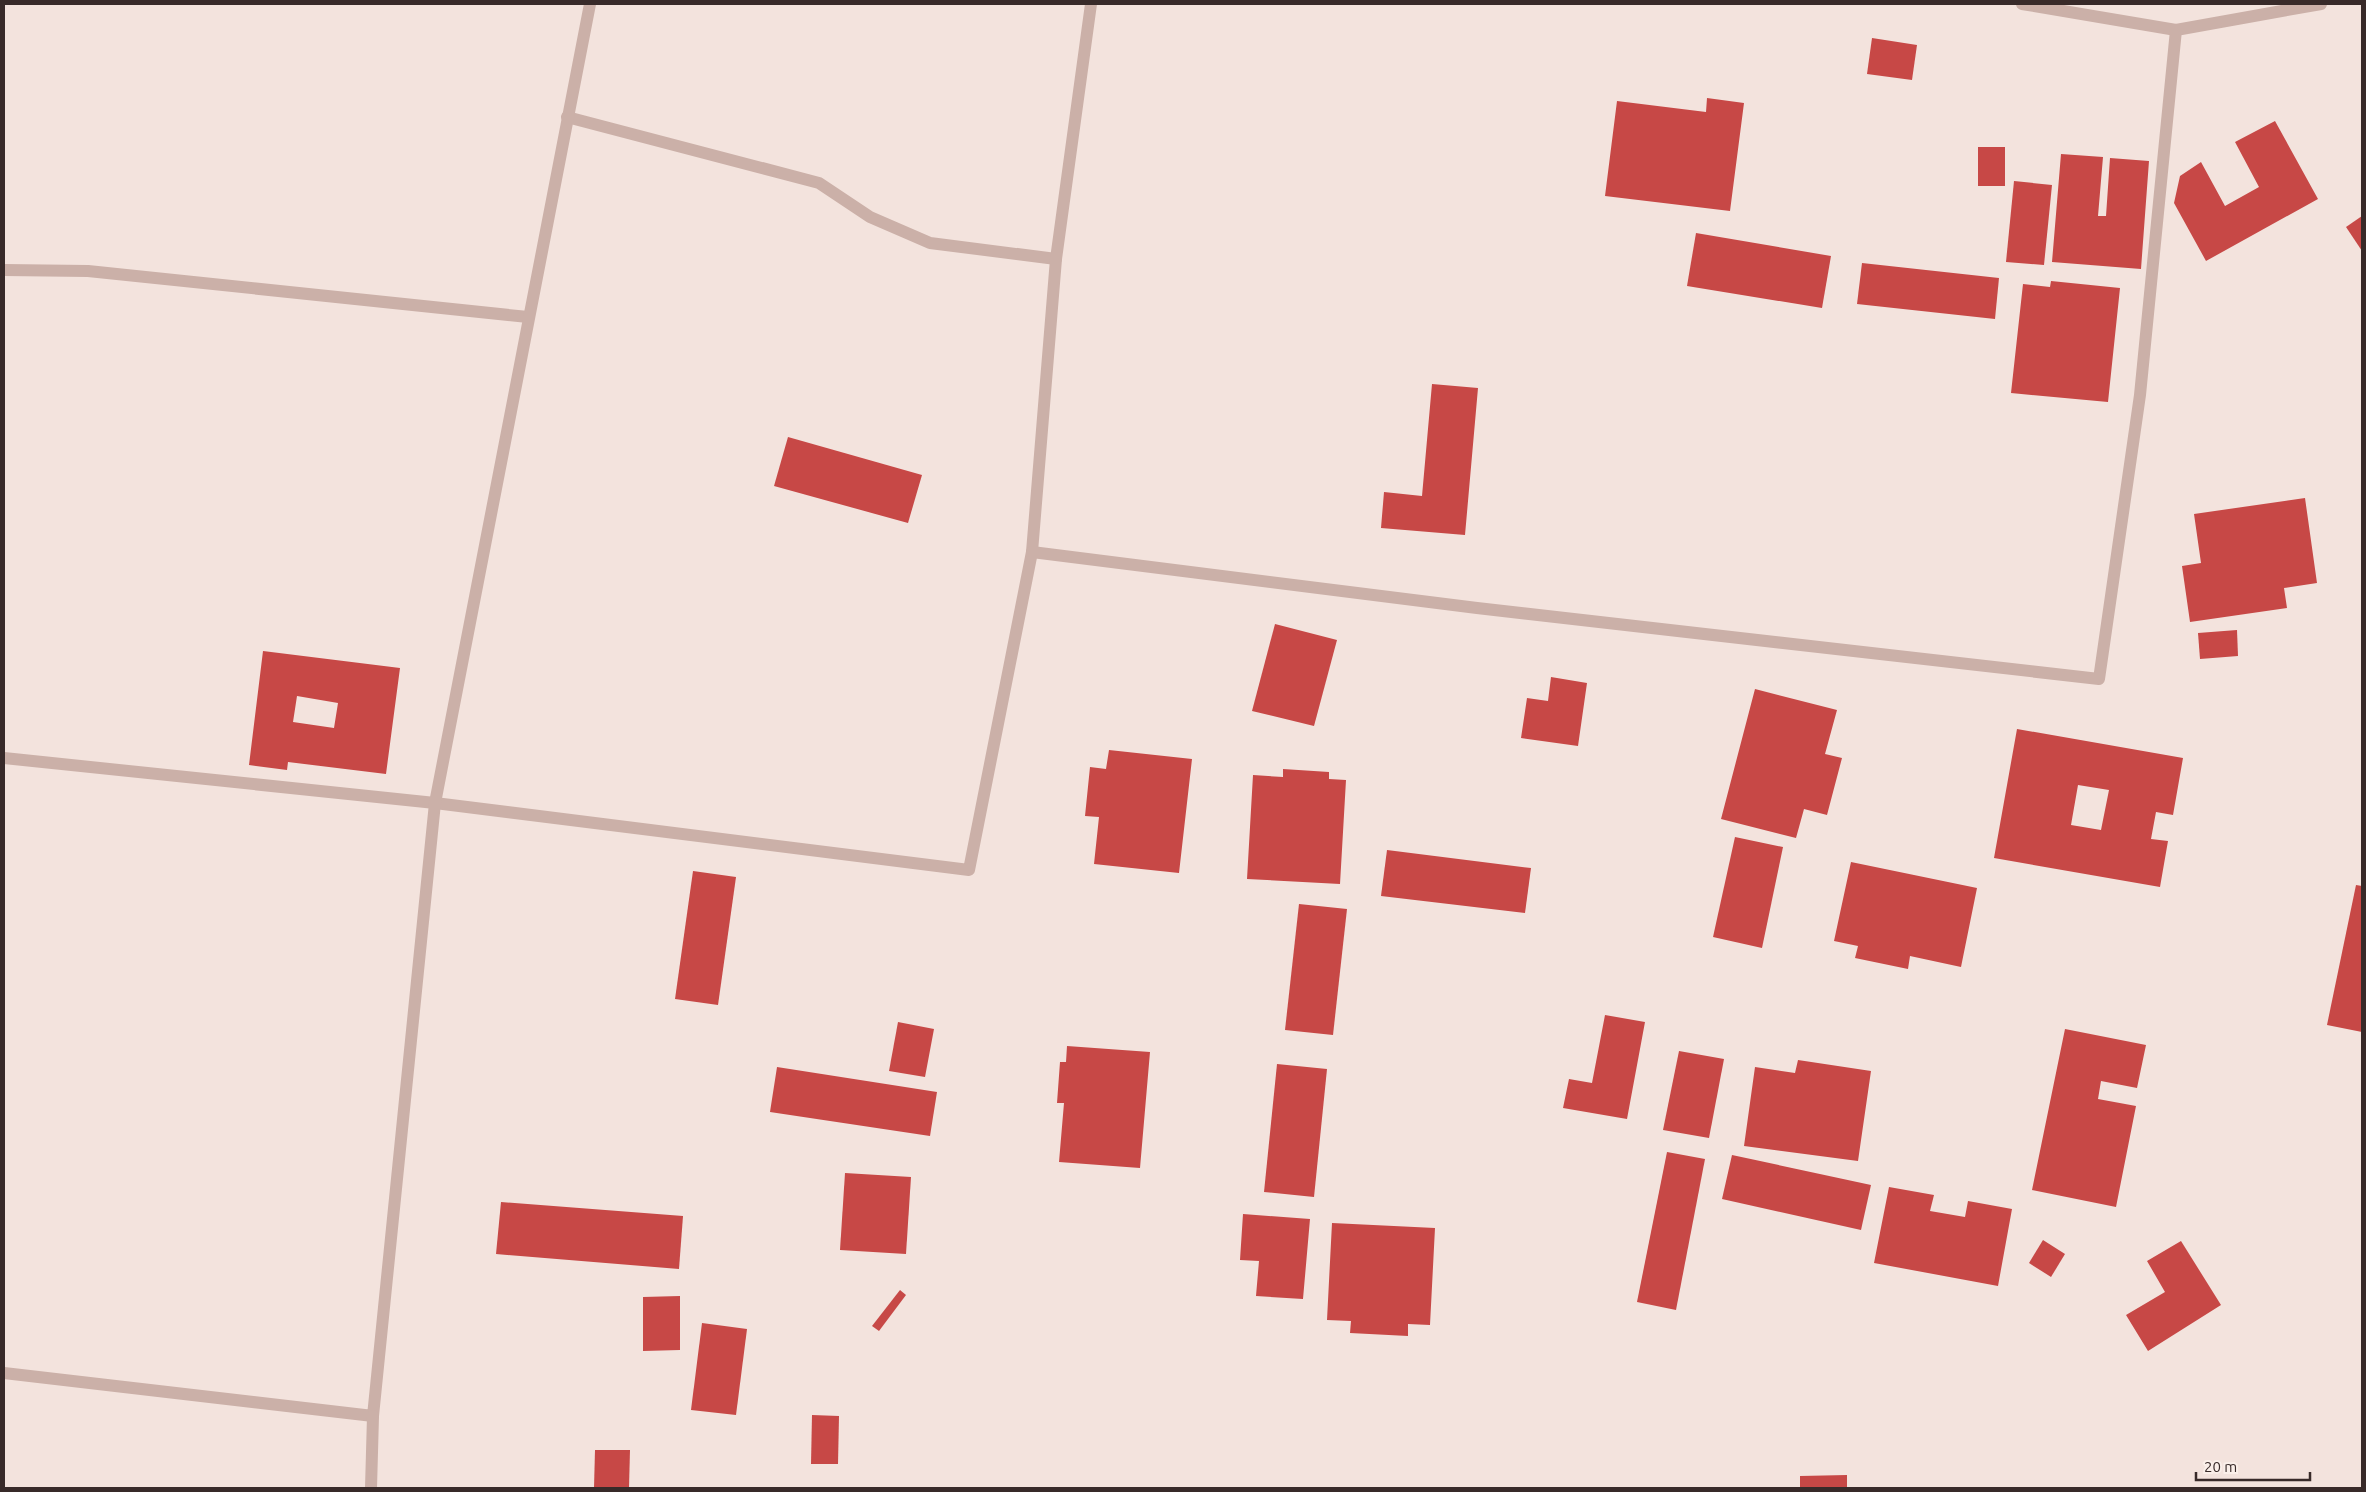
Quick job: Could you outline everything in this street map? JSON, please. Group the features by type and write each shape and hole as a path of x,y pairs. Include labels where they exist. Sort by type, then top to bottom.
{"street":[{"path":"371,1488 374,1416 435,803 590,4"},
{"path":"4,758 435,803 969,870 1032,552 1056,259 1091,4"},
{"path":"2022,4 2176,30 2321,4"},
{"path":"1032,552 1477,608 2099,680 2140,395 2176,30"},
{"path":"567,117 819,182 870,217 930,242 1056,259"},
{"path":"4,270 88,271 528,317"},
{"path":"4,1373 374,1416"}],"building":[{"path":"1872,38 1917,45 1912,80 1867,74"},
{"path":"1707,98 1744,103 1730,211 1605,196 1617,101 1706,112"},
{"path":"2275,121 2318,199 2206,261 2174,203 2180,176 2201,162 2225,206 2259,187 2235,142"},
{"path":"1978,147 2005,147 2005,186 1978,186"},
{"path":"2061,154 2103,157 2098,216 2106,216 2110,158 2149,161 2141,269 2052,262"},
{"path":"2014,181 2052,185 2044,265 2006,262"},
{"path":"2362,216 2362,251 2346,227"},
{"path":"1696,233 1831,256 1822,308 1687,286"},
{"path":"1862,263 1999,278 1995,319 1857,304"},
{"path":"2051,281 2120,288 2108,402 2011,393 2023,284 2050,287"},
{"path":"1432,384 1478,388 1465,535 1381,528 1384,492 1422,496"},
{"path":"788,437 922,475 908,523 774,486"},
{"path":"2305,498 2317,583 2284,588 2287,608 2190,622 2182,566 2201,563 2194,514"},
{"path":"1275,624 1337,640 1314,726 1252,711"},
{"path":"2237,630 2238,656 2200,659 2198,633"},
{"path":"263,651 400,668 386,774 288,762 287,770 249,765","holes":["297,696 338,703 334,728 293,722"]},
{"path":"1551,677 1587,683 1578,746 1521,738 1527,698 1548,701"},
{"path":"1755,689 1837,710 1825,754 1842,758 1827,815 1804,809 1796,838 1721,819"},
{"path":"2017,729 2183,758 2173,815 2156,812 2151,839 2168,841 2160,887 1994,858","holes":["2078,785 2109,790 2101,830 2071,825"]},
{"path":"1109,750 1192,759 1179,873 1094,864 1099,817 1085,816 1090,767 1106,769"},
{"path":"1283,769 1329,772 1329,779 1346,780 1340,884 1247,879 1253,775 1283,777"},
{"path":"1735,837 1783,847 1762,948 1713,937"},
{"path":"1387,850 1531,868 1525,913 1381,896"},
{"path":"1851,862 1977,888 1961,967 1910,956 1908,969 1855,958 1858,946 1834,941"},
{"path":"693,871 736,877 718,1005 675,999"},
{"path":"2356,885 2362,886 2362,1032 2327,1025"},
{"path":"1299,904 1347,909 1333,1035 1285,1030"},
{"path":"1605,1015 1645,1022 1627,1119 1563,1108 1569,1079 1592,1083"},
{"path":"898,1022 934,1029 925,1077 889,1071"},
{"path":"2065,1029 2146,1045 2137,1088 2101,1081 2098,1099 2136,1106 2116,1207 2032,1190"},
{"path":"1067,1046 1150,1052 1140,1168 1059,1162 1064,1103 1057,1103 1060,1062 1066,1062"},
{"path":"1679,1051 1724,1059 1709,1138 1663,1130"},
{"path":"1798,1060 1871,1071 1858,1161 1744,1146 1755,1067 1795,1073"},
{"path":"1277,1064 1327,1069 1314,1197 1264,1192"},
{"path":"777,1067 937,1092 930,1136 770,1112"},
{"path":"1667,1152 1705,1159 1676,1310 1637,1302"},
{"path":"1732,1155 1871,1185 1861,1230 1722,1199"},
{"path":"845,1173 911,1177 906,1254 840,1250"},
{"path":"1889,1187 1934,1195 1930,1211 1965,1217 1968,1201 2012,1209 1998,1286 1874,1263"},
{"path":"501,1202 683,1216 679,1269 496,1254"},
{"path":"1243,1214 1310,1219 1303,1299 1256,1296 1259,1261 1240,1260"},
{"path":"1332,1223 1435,1228 1430,1325 1408,1324 1408,1336 1350,1333 1351,1321 1327,1320"},
{"path":"2043,1240 2065,1254 2051,1277 2029,1263"},
{"path":"2181,1241 2221,1305 2148,1351 2126,1315 2165,1292 2147,1261"},
{"path":"900,1290 906,1295 879,1331 872,1326"},
{"path":"680,1296 680,1350 643,1351 643,1297"},
{"path":"702,1323 747,1329 736,1415 691,1410"},
{"path":"812,1415 839,1416 838,1464 811,1464"},
{"path":"595,1450 630,1450 629,1488 594,1488"},
{"path":"1847,1475 1847,1488 1800,1488 1800,1476"}]}
